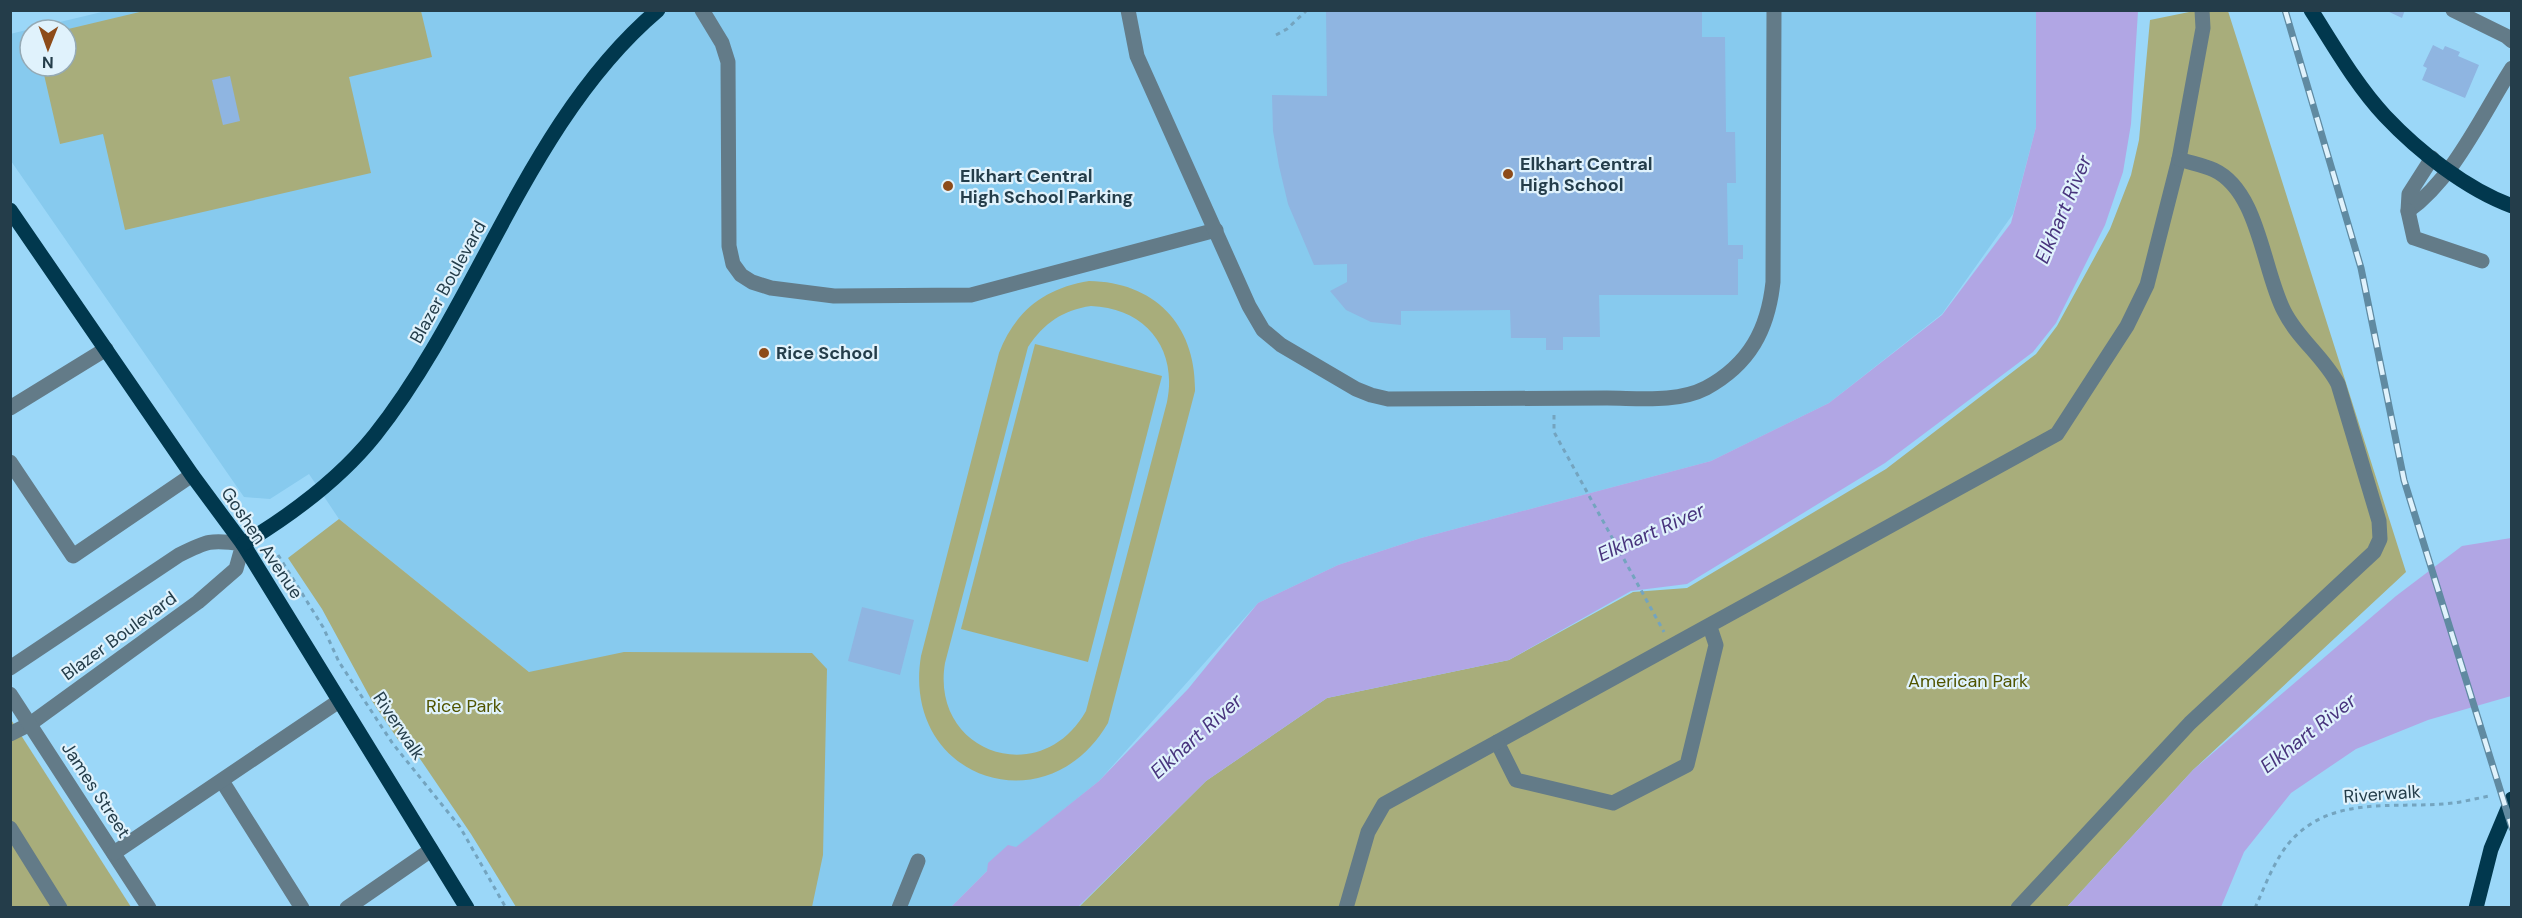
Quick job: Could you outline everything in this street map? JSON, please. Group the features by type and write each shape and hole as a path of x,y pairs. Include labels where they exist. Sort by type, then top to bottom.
{"main road":[{"name":"Blazer Boulevard","path":"243,544 307,501 374,437 429,355 536,165 580,95 605,63 658,10"},
{"path":"2311,10 2320,18 2358,83 2385,116 2432,158 2461,180 2510,201"},
{"name":"Goshen Avenue","path":"10,210 192,475 243,544 467,908"},
{"path":"2476,908 2491,849 2511,799"}],"street":[{"path":"702,10 722,43 728,62 729,246 733,264 741,275 752,282 771,288 834,296 970,295 1216,230"},
{"path":"1128,10 1131,38 1137,56 1249,306 1263,330 1281,345 1356,388 1388,399 1678,397 1705,388 1744,358 1761,335 1770,308 1773,282 1774,10"},
{"path":"1346,908 1368,832 1384,804 1710,627 1751,602 2057,434 2127,326 2147,285 2179,159 2203,28 2202,10"},
{"path":"2453,10 2506,36 2511,41"},
{"path":"2408,211 2421,201 2449,170 2511,68"},
{"path":"2432,158 2409,194 2408,211 2414,238 2482,261"},
{"path":"2018,908 2190,723 2374,552 2380,539 2379,521 2338,384 2331,372 2297,333 2283,310 2246,204 2233,184 2216,171 2179,159"},
{"path":"10,408 106,349"},
{"path":"10,462 73,556 192,475"},
{"name":"Blazer Boulevard","path":"10,668 179,555 200,544 217,540 243,544 236,569 198,602 30,724 10,734"},
{"path":"1497,742 1515,780 1613,803 1687,765 1716,645 1710,627"},
{"name":"James Street","path":"10,694 148,908"},
{"path":"114,853 339,701"},
{"path":"222,781 302,908"},
{"path":"10,828 60,908"},
{"path":"347,908 431,850"},
{"path":"899,908 918,861"}],"path":[{"path":"1276,34 1287,29 1307,10"},
{"path":"1554,399 1554,432 1673,646"},
{"name":"Riverwalk","path":"278,555 323,627 339,662 393,744 459,827 506,908"},
{"name":"Riverwalk","path":"2255,908 2288,843 2316,819 2333,812 2350,809 2444,804 2489,796"}],"shaded area":[{"name":"Elkhart Central High School","path":"110,10 2036,10 2036,127 2013,214 1942,314 1829,403 1711,461 1421,538 1338,565 1258,603 1099,781 987,871 951,907 607,908 529,672 339,519 309,474 270,499 244,497 11,161 10,34 18,32 18,78 78,78 77,18"}],"green space":[{"path":"148,10 421,11 432,57 349,77 371,173 125,230 103,134 60,144 45,78 78,78 78,27"},
{"name":"American Park","path":"2194,11 2228,11 2406,572 2193,770 2067,907 1078,908 1206,781 1327,698 1509,660 1633,592 1687,588 1886,469 2036,354 2057,326 2110,229 2131,175 2139,140 2150,20"},
{"path":"1089,281 1113,283 1134,289 1152,299 1167,312 1179,327 1188,346 1195,391 1108,723 1081,756 1050,774 1016,781 984,775 955,759 933,733 921,698 921,656 999,353 1014,325 1023,314 1045,296 1073,284","holes":["1091,306 1110,308 1142,323 1153,334 1162,348 1169,382 1167,402 1086,711 1066,736 1043,750 1018,755 993,751 971,739 954,720 945,694 945,663 1028,347 1041,331 1063,314"]},
{"path":"1035,344 1162,376 1088,662 961,629"},
{"name":"Rice Park","path":"339,519 529,672 624,652 812,653 827,669 823,855 812,907 516,907 471,834 414,750 399,741 372,701 322,609 288,558"},
{"path":"10,718 131,907 11,907"}],"water":[{"name":"Elkhart River","path":"2036,11 2138,11 2131,124 2123,172 2105,225 2056,323 2033,352 1885,463 1687,584 1631,591 1509,660 1327,698 1206,781 1078,907 951,907 987,871 988,863 1008,845 1016,847 1099,781 1188,689 1258,603 1338,565 1421,538 1711,461 1829,403 1942,315 2011,223 2036,127"},
{"name":"Elkhart River","path":"2511,538 2511,696 2428,720 2356,749 2291,793 2244,852 2221,907 2067,907 2193,770 2396,596 2462,546"}],"building":[{"name":"Elkhart Central High School","path":"1326,10 1702,10 1702,37 1725,37 1726,132 1735,132 1736,183 1727,183 1728,245 1743,245 1743,259 1738,259 1738,295 1599,295 1600,337 1563,337 1563,350 1546,350 1546,338 1511,338 1510,310 1401,311 1401,325 1371,322 1346,310 1330,291 1347,282 1347,264 1314,265 1288,204 1273,131 1272,95 1327,96"},
{"path":"2385,10 2405,10 2402,18"},
{"path":"2433,45 2443,50 2445,46 2460,52 2458,56 2479,65 2465,98 2422,80 2427,68 2423,66"},
{"path":"230,76 240,121 223,125 212,80"},
{"path":"862,607 914,620 900,675 848,661"}],"railway":[{"path":"2285,10 2361,268 2404,480 2512,828"}],"place":[{"name":"Elkhart Central High School","path":"1508,174"},
{"name":"Elkhart Central High School Parking","path":"948,186"},
{"name":"Rice School","path":"764,353"}]}
